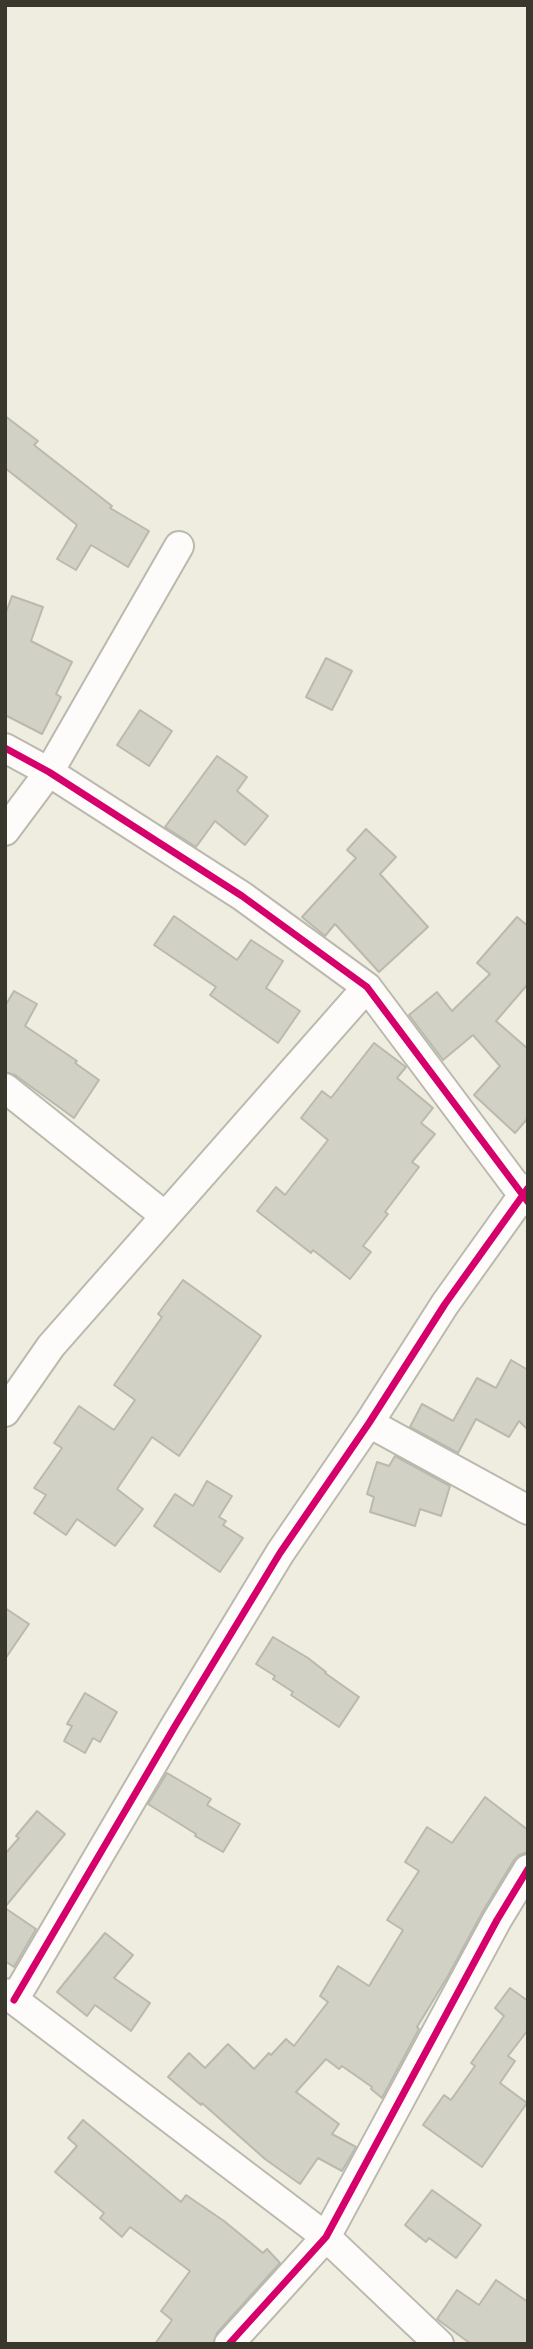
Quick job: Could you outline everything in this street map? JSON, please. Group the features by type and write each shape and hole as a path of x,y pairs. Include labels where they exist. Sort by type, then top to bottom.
{"street":[{"path":"5,831 49,772 179,547"},
{"path":"5,748 49,772 242,896 367,987 526,1195 445,1304 369,1423 280,1553 9,1996 326,2237 439,2344"},
{"path":"5,1412 51,1346 367,987"},
{"path":"5,1088 165,1216"},
{"path":"369,1423 528,1510"},
{"path":"229,2344 326,2237 490,1932 528,1869"}],"building":[{"path":"5,416 38,441 34,445 112,506 110,508 149,531 128,567 91,545 76,570 57,559 77,525 5,468"},
{"path":"12,596 43,607 31,641 72,662 56,694 61,697 42,734 5,715 5,615"},
{"path":"326,658 352,671 332,710 306,697"},
{"path":"140,710 172,731 149,766 117,745"},
{"path":"217,756 247,777 237,791 268,816 245,845 215,821 196,847 165,827"},
{"path":"366,829 396,857 380,874 428,927 379,972 335,924 325,936 302,917 356,858 347,850"},
{"path":"174,916 237,960 251,940 283,961 266,988 300,1011 278,1043 210,995 216,987 154,945"},
{"path":"517,917 528,926 528,984 496,1021 528,1049 528,1118 515,1133 474,1095 500,1066 473,1035 443,1060 409,1015 437,992 452,1011 490,974 477,963"},
{"path":"14,991 37,1004 25,1026 77,1061 75,1063 99,1080 74,1118 15,1075 5,1072 5,1006"},
{"path":"374,1043 406,1067 397,1078 433,1108 421,1123 435,1134 412,1162 419,1167 363,1246 371,1252 350,1279 257,1211 276,1187 285,1195 328,1140 301,1118 322,1091 331,1098"},
{"path":"183,1280 261,1336 179,1456 152,1437 117,1489 143,1509 115,1546 77,1519 66,1535 34,1513 46,1495 34,1488 62,1448 54,1443 79,1406 114,1430 135,1400 114,1385 162,1317 158,1314"},
{"path":"511,1360 528,1370 528,1430 519,1421 509,1437 476,1419 458,1453 410,1427 422,1404 453,1421 477,1378 496,1388"},
{"path":"395,1456 450,1486 441,1516 420,1509 415,1526 370,1512 374,1497 367,1494 377,1462 389,1466"},
{"path":"207,1481 232,1496 219,1517 226,1521 223,1525 243,1538 220,1572 154,1526 175,1494 193,1506"},
{"path":"5,1608 29,1624 5,1659"},
{"path":"273,1637 308,1658 359,1697 339,1727 291,1695 293,1692 273,1679 275,1676 256,1664"},
{"path":"85,1693 117,1712 100,1742 93,1738 85,1753 64,1741 72,1726 67,1724"},
{"path":"167,1773 211,1799 207,1805 240,1824 223,1852 148,1804"},
{"path":"485,1797 528,1830 528,1852 514,1860 483,1911 417,2027 419,2029 382,2098 372,2087 342,2066 339,2069 326,2059 296,2092 339,2124 332,2134 356,2147 342,2171 318,2158 300,2184 265,2159 168,2077 189,2053 205,2068 228,2044 254,2069 286,2039 294,2046 328,2002 320,1996 338,1966 369,1986 403,1930 387,1920 419,1871 405,1862 427,1827 452,1843"},
{"path":"37,1811 65,1834 5,1907 5,1854"},
{"path":"5,1908 36,1929 14,1967 5,1961"},
{"path":"105,1933 133,1955 114,1978 150,2003 131,2031 95,2005 87,2016 57,1992"},
{"path":"510,1988 528,2001 528,2030 508,2056 515,2061 500,2083 527,2103 482,2167 423,2125 444,2095 451,2100 475,2066 471,2063 504,2016 495,2008"},
{"path":"83,2120 181,2202 186,2195 263,2253 267,2249 280,2263 217,2333 213,2344 155,2344 172,2320 161,2311 190,2271 130,2227 122,2237 100,2218 104,2213 55,2172 77,2146 68,2138"},
{"path":"432,2190 481,2225 456,2258 429,2238 426,2242 405,2225"},
{"path":"496,2280 528,2302 528,2344 471,2344 437,2319 457,2290 479,2305"}],"cycle path":[{"path":"5,748 49,772 242,896 367,987 528,1202"},
{"path":"14,2000 280,1553 369,1423 445,1304 528,1188"},
{"path":"229,2344 326,2237 497,1920 528,1869"}]}
